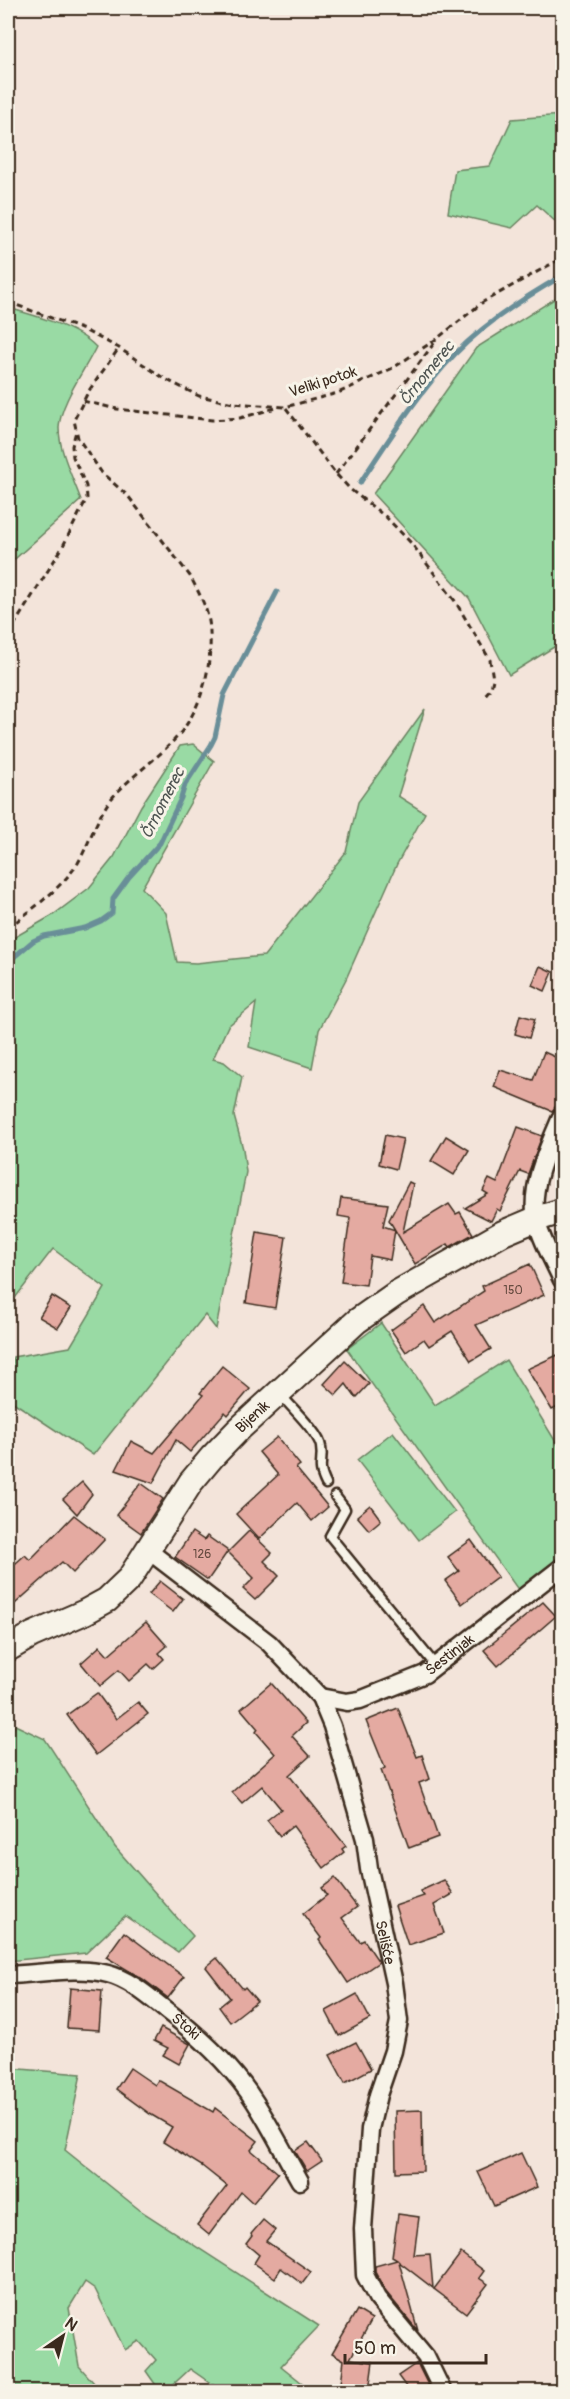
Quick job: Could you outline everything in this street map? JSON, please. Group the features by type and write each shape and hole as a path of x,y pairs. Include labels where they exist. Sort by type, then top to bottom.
{"main road":[{"name":"Bijenik","path":"8,1649 32,1635 107,1600 129,1579 191,1482 212,1456 357,1322 396,1293 503,1233 562,1211"}],"street":[{"path":"562,1115 535,1192 536,1219 540,1234 562,1280"},
{"name":"Selišće","path":"149,1551 269,1643 320,1697 332,1726 365,1839 398,2004 397,2034 370,2129 363,2229 365,2275 377,2298 426,2357 443,2391"},
{"name":"Šestinjak","path":"320,1697 347,1702 360,1700 398,1686 436,1667 562,1568"},
{"name":"Štoki","path":"8,1975 84,1971 108,1974 134,1986 154,2000 191,2031 241,2083 254,2100 300,2181"}],"lane":[{"path":"279,1392 322,1446 319,1464 326,1484"},
{"path":"335,1496 345,1509 330,1536 436,1667"}],"path":[{"name":"Veliki potok","path":"8,302 72,325 119,348 165,379 199,396 277,408 338,393 393,368 438,338 483,302 562,258"},
{"path":"336,474 438,338"},
{"path":"8,928 65,880 78,863 111,799 176,739 188,723 201,697 207,667 210,632 208,618 204,603 190,576 128,496 102,473 78,438 74,420 83,401 119,348"},
{"path":"83,401 117,409 213,420 240,418 277,408"},
{"path":"285,407 336,474 412,544 455,601 490,660 493,679 491,688 485,695"},
{"path":"8,635 62,548 87,498 86,486 73,456 72,446 76,430"}],"green space":[{"path":"562,115 562,220 558,224 537,205 512,228 448,213 455,170 490,166 512,119"},
{"path":"562,294 562,642 509,675 469,598 373,494 476,348"},
{"path":"8,308 67,328 78,333 96,347 68,397 60,418 59,428 64,455 81,500 8,565"},
{"path":"425,709 398,796 425,813 397,864 346,979 319,1030 312,1068 249,1047 256,1003 228,1026 213,1059 224,1062 242,1077 234,1116 243,1149 246,1172 216,1329 205,1315 93,1455 10,1400 13,1357 70,1347 105,1288 53,1249 8,1307 8,941 53,915 89,888 114,857 141,806 180,746 193,744 214,761 142,888 166,913 177,962 196,963 264,956 346,852 358,802"},
{"path":"381,1323 435,1405 506,1360 562,1452 562,1558 519,1591 347,1349"},
{"path":"393,1432 455,1512 419,1540 357,1460"},
{"path":"15,1725 45,1739 115,1847 193,1936 178,1952 125,1916 86,1953 8,1961 8,1741"},
{"path":"8,2068 81,2074 65,2150 141,2211 319,2326 281,2366 312,2391 222,2391 190,2369 166,2391 160,2391 146,2371 156,2360 139,2341 125,2350 95,2289 85,2282 69,2308 79,2366 101,2391 8,2391"}],"building":[{"path":"540,966 553,972 545,991 532,985"},
{"path":"520,1015 535,1019 529,1038 515,1034"},
{"path":"544,1052 562,1060 562,1105 556,1106 552,1111 494,1087 500,1070 533,1080"},
{"path":"518,1127 542,1136 528,1174 520,1171 500,1211 497,1209 491,1221 465,1208 488,1194 483,1191 489,1179 497,1183"},
{"path":"385,1135 403,1139 396,1169 379,1164"},
{"path":"446,1136 469,1150 454,1175 431,1161"},
{"path":"409,1182 413,1184 403,1232 449,1204 456,1214 460,1212 473,1234 450,1247 448,1244 415,1264 389,1220"},
{"path":"341,1198 388,1204 383,1226 395,1230 390,1260 370,1256 366,1285 341,1282 350,1218 338,1216"},
{"path":"257,1232 286,1237 275,1308 246,1303"},
{"path":"530,1264 544,1295 476,1325 491,1349 471,1361 452,1331 429,1346 424,1339 406,1352 391,1330 424,1306 435,1323 484,1291 482,1286"},
{"path":"52,1296 71,1308 58,1328 39,1317"},
{"path":"562,1353 562,1405 552,1410 527,1369"},
{"path":"345,1361 369,1384 356,1398 346,1384 336,1395 324,1384"},
{"path":"222,1366 250,1389 228,1415 225,1412 190,1452 176,1440 153,1483 116,1470 131,1441 154,1453 203,1395 200,1393"},
{"path":"277,1437 300,1465 296,1468 328,1507 312,1521 297,1503 259,1539 236,1514 278,1475 259,1452"},
{"path":"82,1482 92,1494 77,1514 63,1499"},
{"path":"141,1483 163,1499 141,1533 116,1515"},
{"path":"370,1505 381,1520 369,1530 357,1516"},
{"path":"74,1515 105,1539 73,1573 62,1562 8,1610 8,1570 25,1555 30,1560"},
{"path":"249,1531 272,1553 264,1561 279,1576 255,1600 243,1589 254,1578 228,1552"},
{"path":"192,1532 204,1540 207,1536 228,1551 208,1580 175,1557"},
{"path":"471,1540 498,1577 462,1604 445,1581 459,1571 448,1557"},
{"path":"160,1581 183,1599 173,1612 149,1594"},
{"path":"543,1602 556,1616 498,1666 484,1650"},
{"path":"146,1622 167,1646 159,1653 164,1659 153,1669 148,1664 129,1681 119,1670 100,1686 81,1663 100,1646 108,1655"},
{"path":"271,1683 306,1723 292,1736 310,1756 289,1775 346,1846 342,1849 344,1852 324,1868 293,1826 280,1836 267,1820 281,1809 262,1786 242,1803 232,1792 275,1754 256,1732 258,1729 241,1709"},
{"path":"97,1693 116,1719 138,1702 148,1714 96,1755 67,1715"},
{"path":"398,1708 417,1757 422,1755 430,1779 419,1783 438,1837 409,1848 381,1770 385,1768 366,1721"},
{"path":"335,1878 357,1907 342,1918 360,1942 364,1940 379,1962 348,1983 319,1940 321,1938 303,1914 327,1895 322,1888"},
{"path":"444,1880 453,1894 434,1905 444,1933 408,1945 395,1906 424,1896 420,1891"},
{"path":"124,1932 184,1977 168,1998 143,1979 106,1957"},
{"path":"217,1958 243,1989 245,1987 257,2001 230,2022 219,2007 230,1998 206,1967"},
{"path":"70,1988 102,1991 99,2030 67,2028"},
{"path":"357,1994 370,2019 339,2036 326,2011"},
{"path":"161,2028 190,2044 179,2064 163,2055 168,2048 154,2041"},
{"path":"356,2042 371,2069 345,2083 330,2055"},
{"path":"130,2068 155,2085 158,2080 213,2112 215,2108 258,2141 251,2150 278,2173 253,2203 241,2192 209,2235 197,2225 227,2186 202,2166 163,2142 172,2127 116,2089"},
{"path":"422,2110 423,2171 396,2172 395,2111"},
{"path":"308,2142 322,2161 307,2171 295,2151"},
{"path":"521,2153 537,2187 494,2206 478,2172"},
{"path":"398,2214 419,2217 414,2255 430,2254 433,2288 399,2262 418,2331 386,2292 375,2272 375,2266 397,2260 392,2257"},
{"path":"263,2220 275,2230 266,2241 311,2272 302,2284 281,2268 275,2278 254,2263 259,2255 246,2244"},
{"path":"461,2253 484,2271 479,2278 488,2284 466,2313 434,2289"},
{"path":"357,2310 372,2319 350,2359 373,2362 369,2391 340,2391 344,2360 332,2353"},
{"path":"417,2363 429,2387 423,2391 409,2391 398,2376"}],"waterway":[{"name":"Črnomerec","path":"360,483 417,400 455,354 506,311 562,276"},
{"name":"Črnomerec","path":"8,962 33,941 44,936 85,928 112,913 113,899 129,877 160,843 185,785 211,745 215,737 224,695 277,592"}]}
